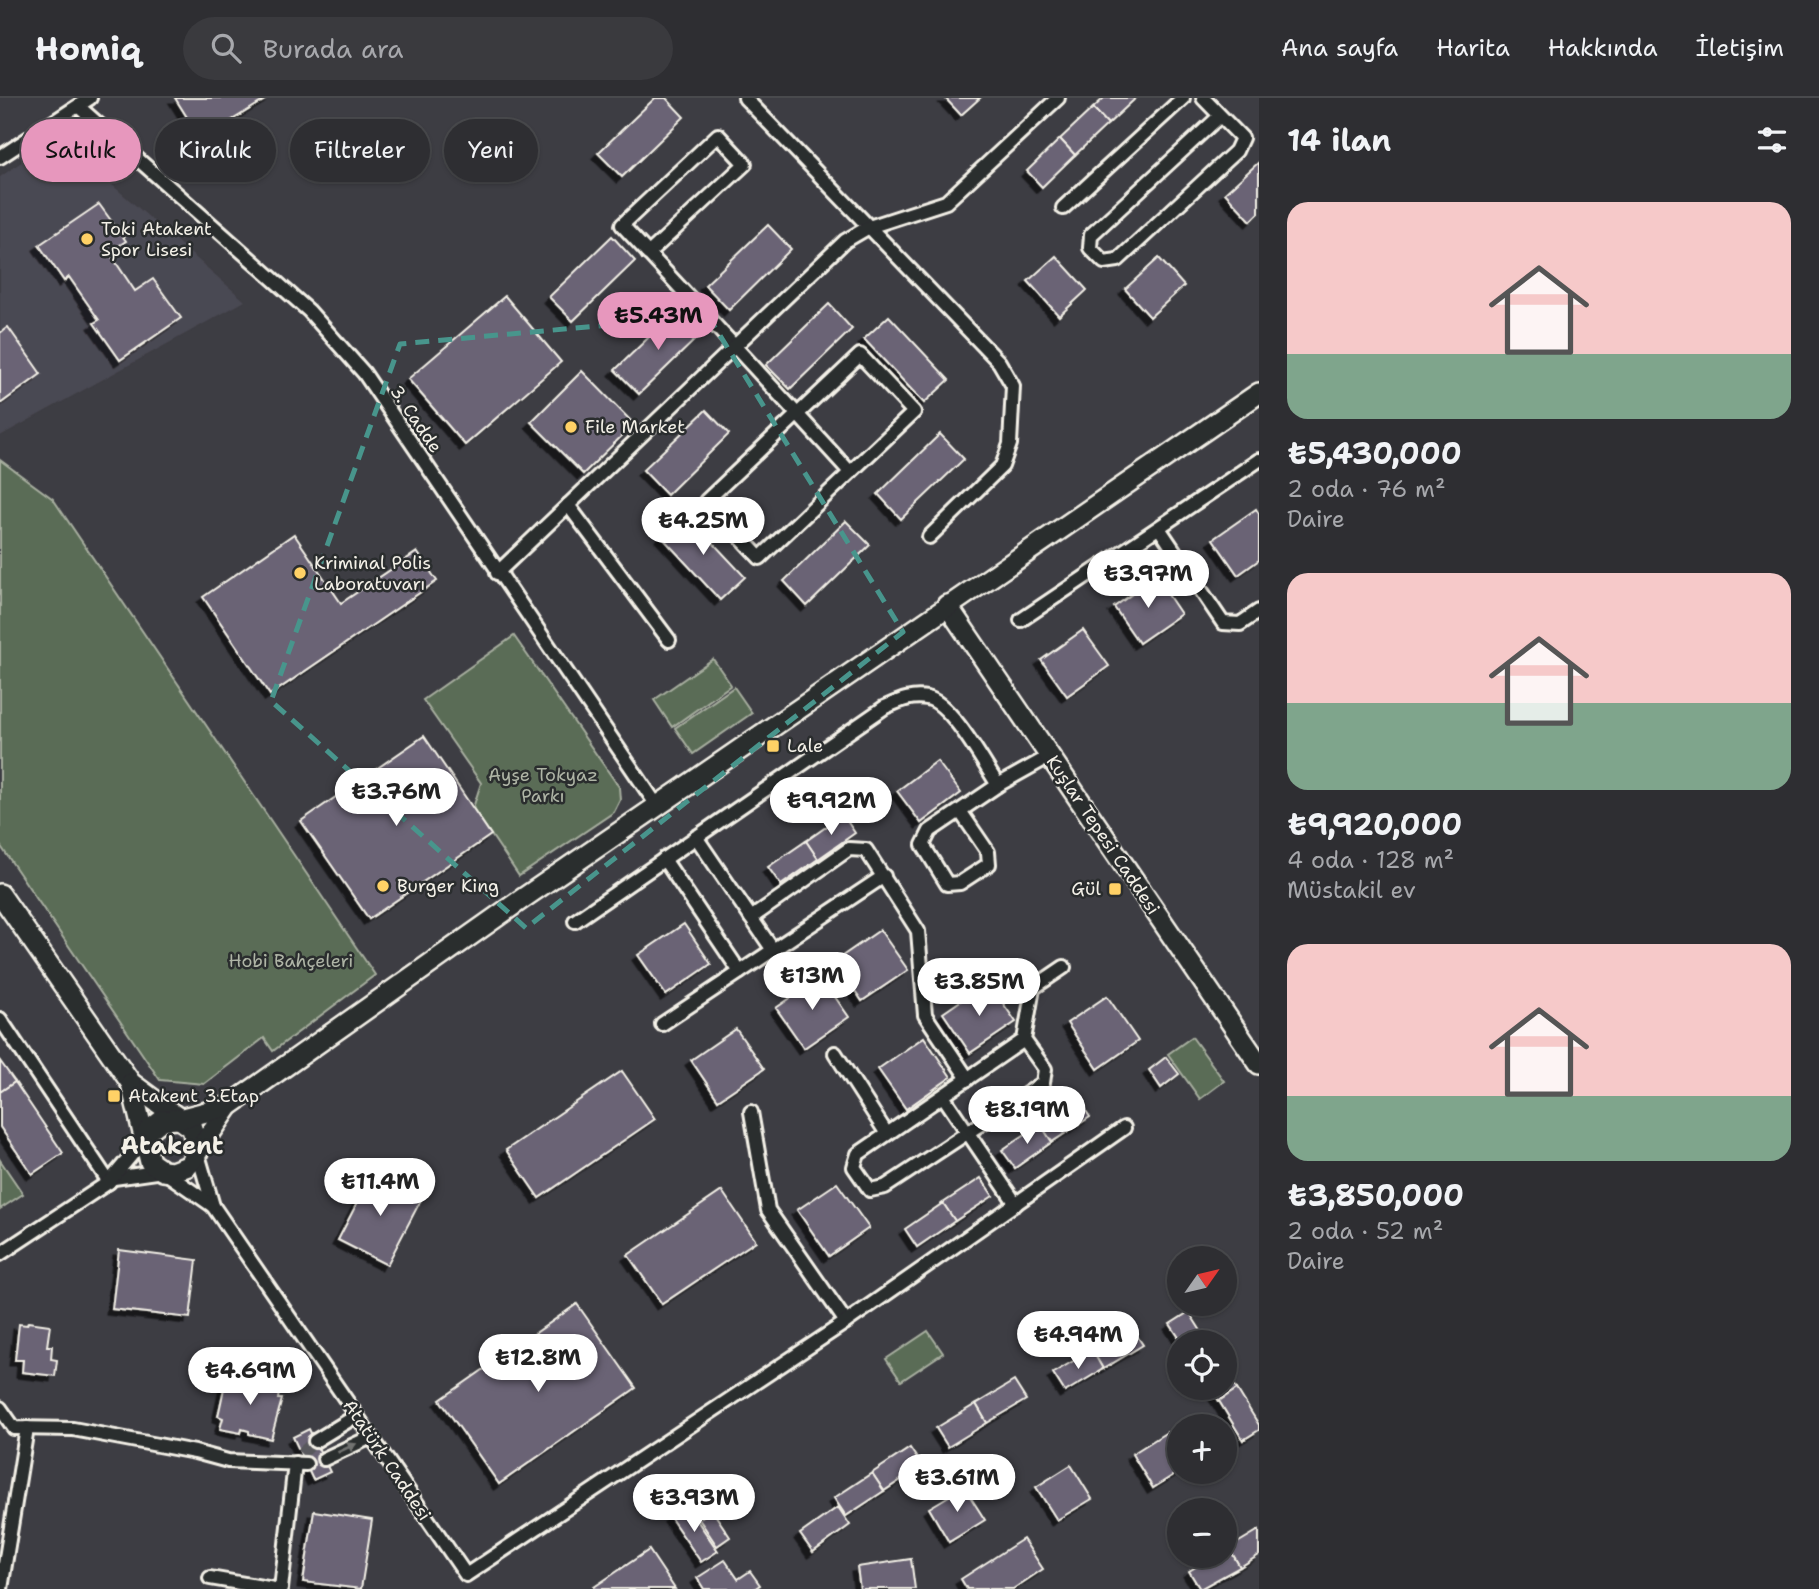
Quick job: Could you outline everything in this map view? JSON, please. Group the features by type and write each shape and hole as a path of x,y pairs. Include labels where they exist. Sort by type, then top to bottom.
{"street":[{"path":"2,151 90,98"},
{"path":"745,98 999,362 1013,386 1010,444 1002,466 929,537"},
{"path":"497,573 845,241 869,227 946,202 1058,98"},
{"path":"1063,208 1183,98"},
{"path":"1203,98 1242,138 1236,151 1118,260 1104,262 1090,248 1091,235 1220,116"},
{"name":"3. Cadde","path":"79,107 309,312 364,373 658,807"},
{"path":"648,254 745,164 718,135 622,225 648,254 736,345 850,472"},
{"path":"860,355 914,412 760,558 706,501 798,414 860,355"},
{"path":"111,1180 181,1170 194,1159 229,1107 947,605 1259,393"},
{"path":"1021,620 1259,460"},
{"path":"568,505 669,640"},
{"path":"1159,528 1223,623 1240,624 1259,611"},
{"name":"Kuşlar Tepesi Caddesi","path":"947,605 1256,1055"},
{"path":"575,921 885,706 910,697 930,698 950,714 998,785"},
{"path":"960,811 988,852 989,864 960,883 947,884 923,845 930,831 998,785 1050,756"},
{"path":"696,837 773,950"},
{"path":"751,918 849,849 866,850 918,930 925,1015 968,1079"},
{"path":"664,859 740,972"},
{"path":"662,1024 884,876"},
{"path":"0,894 131,1083 192,1128 213,1206"},
{"path":"1024,1040 1045,1069 1043,1083 885,1187 870,1190 854,1167 858,1154 1024,1040 1033,988 1064,967"},
{"path":"0,1019 111,1180"},
{"path":"835,1053 887,1134"},
{"path":"131,1083 150,1162 213,1206"},
{"path":"943,1096 1016,1204"},
{"path":"0,1254 111,1180 145,1139 148,1131 162,1120 179,1119 229,1107"},
{"path":"751,1112 768,1210 846,1322 1124,1128"},
{"name":"Atatürk Caddesi","path":"213,1206 466,1575 846,1322"},
{"path":"0,1408 13,1427 73,1429 195,1452 228,1461 299,1461 281,1589"},
{"path":"315,1441 356,1416"},
{"path":"1,1589 27,1428"},
{"path":"324,1459 371,1437"},
{"path":"210,1578 274,1589"}],"highlighted area":[{"path":"708,316 903,632 526,928 271,701 400,344"}],"shaded area":[{"name":"Toki Atakent Spor Lisesi","path":"21,162 21,182 109,182 245,301 0,436 0,177"}],"green space":[{"name":"Hobi Bahçeleri","path":"0,460 53,499 375,975 273,1051 264,1038 204,1084 160,1080 0,845"},
{"name":"Ayşe Tokyaz Parkı","path":"514,636 619,787 620,800 614,812 519,876 473,808 481,783 423,700"},
{"path":"713,659 731,685 672,727 654,700"},
{"path":"734,687 752,713 693,754 675,728"},
{"path":"1192,1037 1224,1081 1200,1099 1168,1054"},
{"path":"0,1160 23,1194 0,1209"},
{"path":"928,1331 943,1353 901,1381 886,1359"}],"building":[{"path":"175,98 268,98 234,119 188,119"},
{"path":"655,98 666,98 684,117 622,177 598,153"},
{"path":"945,98 980,98 961,115"},
{"path":"1104,98 1136,98 1108,124 1093,108"},
{"path":"1093,108 1108,124 1075,155 1060,139"},
{"path":"1060,139 1075,155 1042,187 1027,171"},
{"path":"1259,162 1259,213 1251,221 1225,193"},
{"path":"99,204 126,241 109,252 135,291 153,279 181,318 120,360 94,323 99,320 69,277 64,281 39,245"},
{"path":"768,225 791,249 729,310 705,285"},
{"path":"612,236 635,261 573,321 549,297"},
{"path":"1056,256 1087,290 1059,316 1028,281"},
{"path":"1159,258 1184,286 1150,317 1125,289"},
{"path":"505,296 561,362 465,445 408,379"},
{"path":"829,304 852,329 790,389 766,365"},
{"path":"678,309 701,334 639,394 615,370"},
{"path":"889,316 949,380 924,403 864,339"},
{"path":"8,327 41,374 0,404 0,333"},
{"path":"582,371 634,424 583,474 531,422"},
{"path":"706,410 729,434 667,495 643,470"},
{"path":"940,434 964,459 901,519 878,494"},
{"path":"1256,509 1259,514 1259,560 1238,575 1213,539"},
{"path":"685,513 745,577 720,600 661,536"},
{"path":"846,521 870,545 807,606 784,581"},
{"path":"294,534 341,603 417,552 437,581 270,695 203,597"},
{"path":"1156,577 1181,614 1139,643 1114,607"},
{"path":"1083,630 1109,666 1067,696 1041,660"},
{"path":"424,736 491,835 369,919 301,821"},
{"path":"937,761 961,793 921,823 897,791"},
{"path":"843,815 855,833 818,859 806,841"},
{"path":"806,841 818,859 781,885 768,867"},
{"path":"684,924 711,964 666,995 638,955"},
{"path":"880,930 908,970 862,1001 835,961"},
{"path":"821,977 849,1017 804,1048 776,1008"},
{"path":"988,982 1016,1022 970,1053 943,1013"},
{"path":"1107,996 1138,1041 1098,1069 1067,1023"},
{"path":"736,1029 764,1069 718,1100 691,1060"},
{"path":"924,1037 951,1077 906,1109 878,1069"},
{"path":"1166,1057 1179,1074 1161,1088 1149,1070"},
{"path":"0,1061 15,1082 0,1092"},
{"path":"622,1071 655,1119 539,1198 506,1150"},
{"path":"15,1082 63,1153 32,1174 0,1127 0,1092"},
{"path":"1078,1099 1090,1117 1052,1142 1040,1124"},
{"path":"1040,1124 1052,1142 1015,1168 1002,1150"},
{"path":"374,1170 423,1196 387,1265 338,1240"},
{"path":"981,1178 993,1196 955,1221 943,1203"},
{"path":"837,1183 869,1228 829,1256 797,1210"},
{"path":"722,1191 756,1241 662,1304 628,1255"},
{"path":"943,1203 955,1221 917,1247 905,1229"},
{"path":"119,1250 197,1260 190,1318 112,1309"},
{"path":"577,1304 636,1388 499,1484 440,1400"},
{"path":"1183,1316 1192,1316 1200,1330 1174,1330 1170,1324"},
{"path":"28,1322 50,1325 47,1346 52,1346 51,1359 57,1360 55,1376 22,1372 23,1360 15,1360 19,1324 27,1325"},
{"path":"1131,1327 1143,1345 1103,1369 1092,1350"},
{"path":"1092,1350 1103,1369 1065,1392 1053,1373"},
{"path":"232,1375 253,1380 252,1385 258,1387 259,1381 280,1386 278,1399 282,1399 271,1439 249,1434 249,1431 242,1429 241,1433 220,1429 223,1418 218,1416 225,1384 230,1385"},
{"path":"1014,1381 1026,1400 987,1423 976,1404"},
{"path":"1237,1389 1259,1425 1259,1430 1243,1440 1237,1430 1237,1414 1227,1414 1219,1401 1237,1400"},
{"path":"976,1404 987,1423 948,1447 936,1428"},
{"path":"309,1429 330,1472 313,1480 293,1437"},
{"path":"1167,1432 1167,1479 1153,1488 1132,1454"},
{"path":"910,1448 922,1466 884,1491 872,1473"},
{"path":"1071,1465 1092,1499 1057,1520 1036,1487"},
{"path":"872,1473 884,1491 846,1516 834,1498"},
{"path":"964,1487 985,1520 949,1542 929,1508"},
{"path":"687,1506 718,1551 701,1562 670,1517"},
{"path":"838,1507 850,1525 813,1552 800,1534"},
{"path":"712,1510 730,1537 717,1546 699,1519"},
{"path":"314,1511 372,1520 361,1589 303,1582"},
{"path":"1259,1530 1259,1555 1240,1567 1237,1562 1237,1543"},
{"path":"1023,1539 1043,1569 1013,1589 967,1589 961,1579"},
{"path":"649,1550 675,1589 595,1589 594,1587"},
{"path":"911,1559 915,1589 860,1589 857,1567"},
{"path":"725,1560 738,1579 750,1571 760,1585 754,1589 704,1589 697,1578"},
{"path":"1237,1562 1240,1567 1200,1589 1189,1571 1194,1568 1237,1568"}],"tunnel":[{"path":"301,1454 315,1441"}],"place":[{"name":"Toki Atakent Spor Lisesi","path":"87,239"},
{"name":"File Market","path":"571,427"},
{"name":"Kriminal Polis Laboratuvarı","path":"300,573"},
{"name":"Lale","path":"773,746"},
{"name":"Burger King","path":"383,886"},
{"name":"Gül","path":"1115,889"},
{"name":"Atakent 3.Etap","path":"114,1096"}],"district":[{"name":"Atakent","path":"172,1146"}]}
